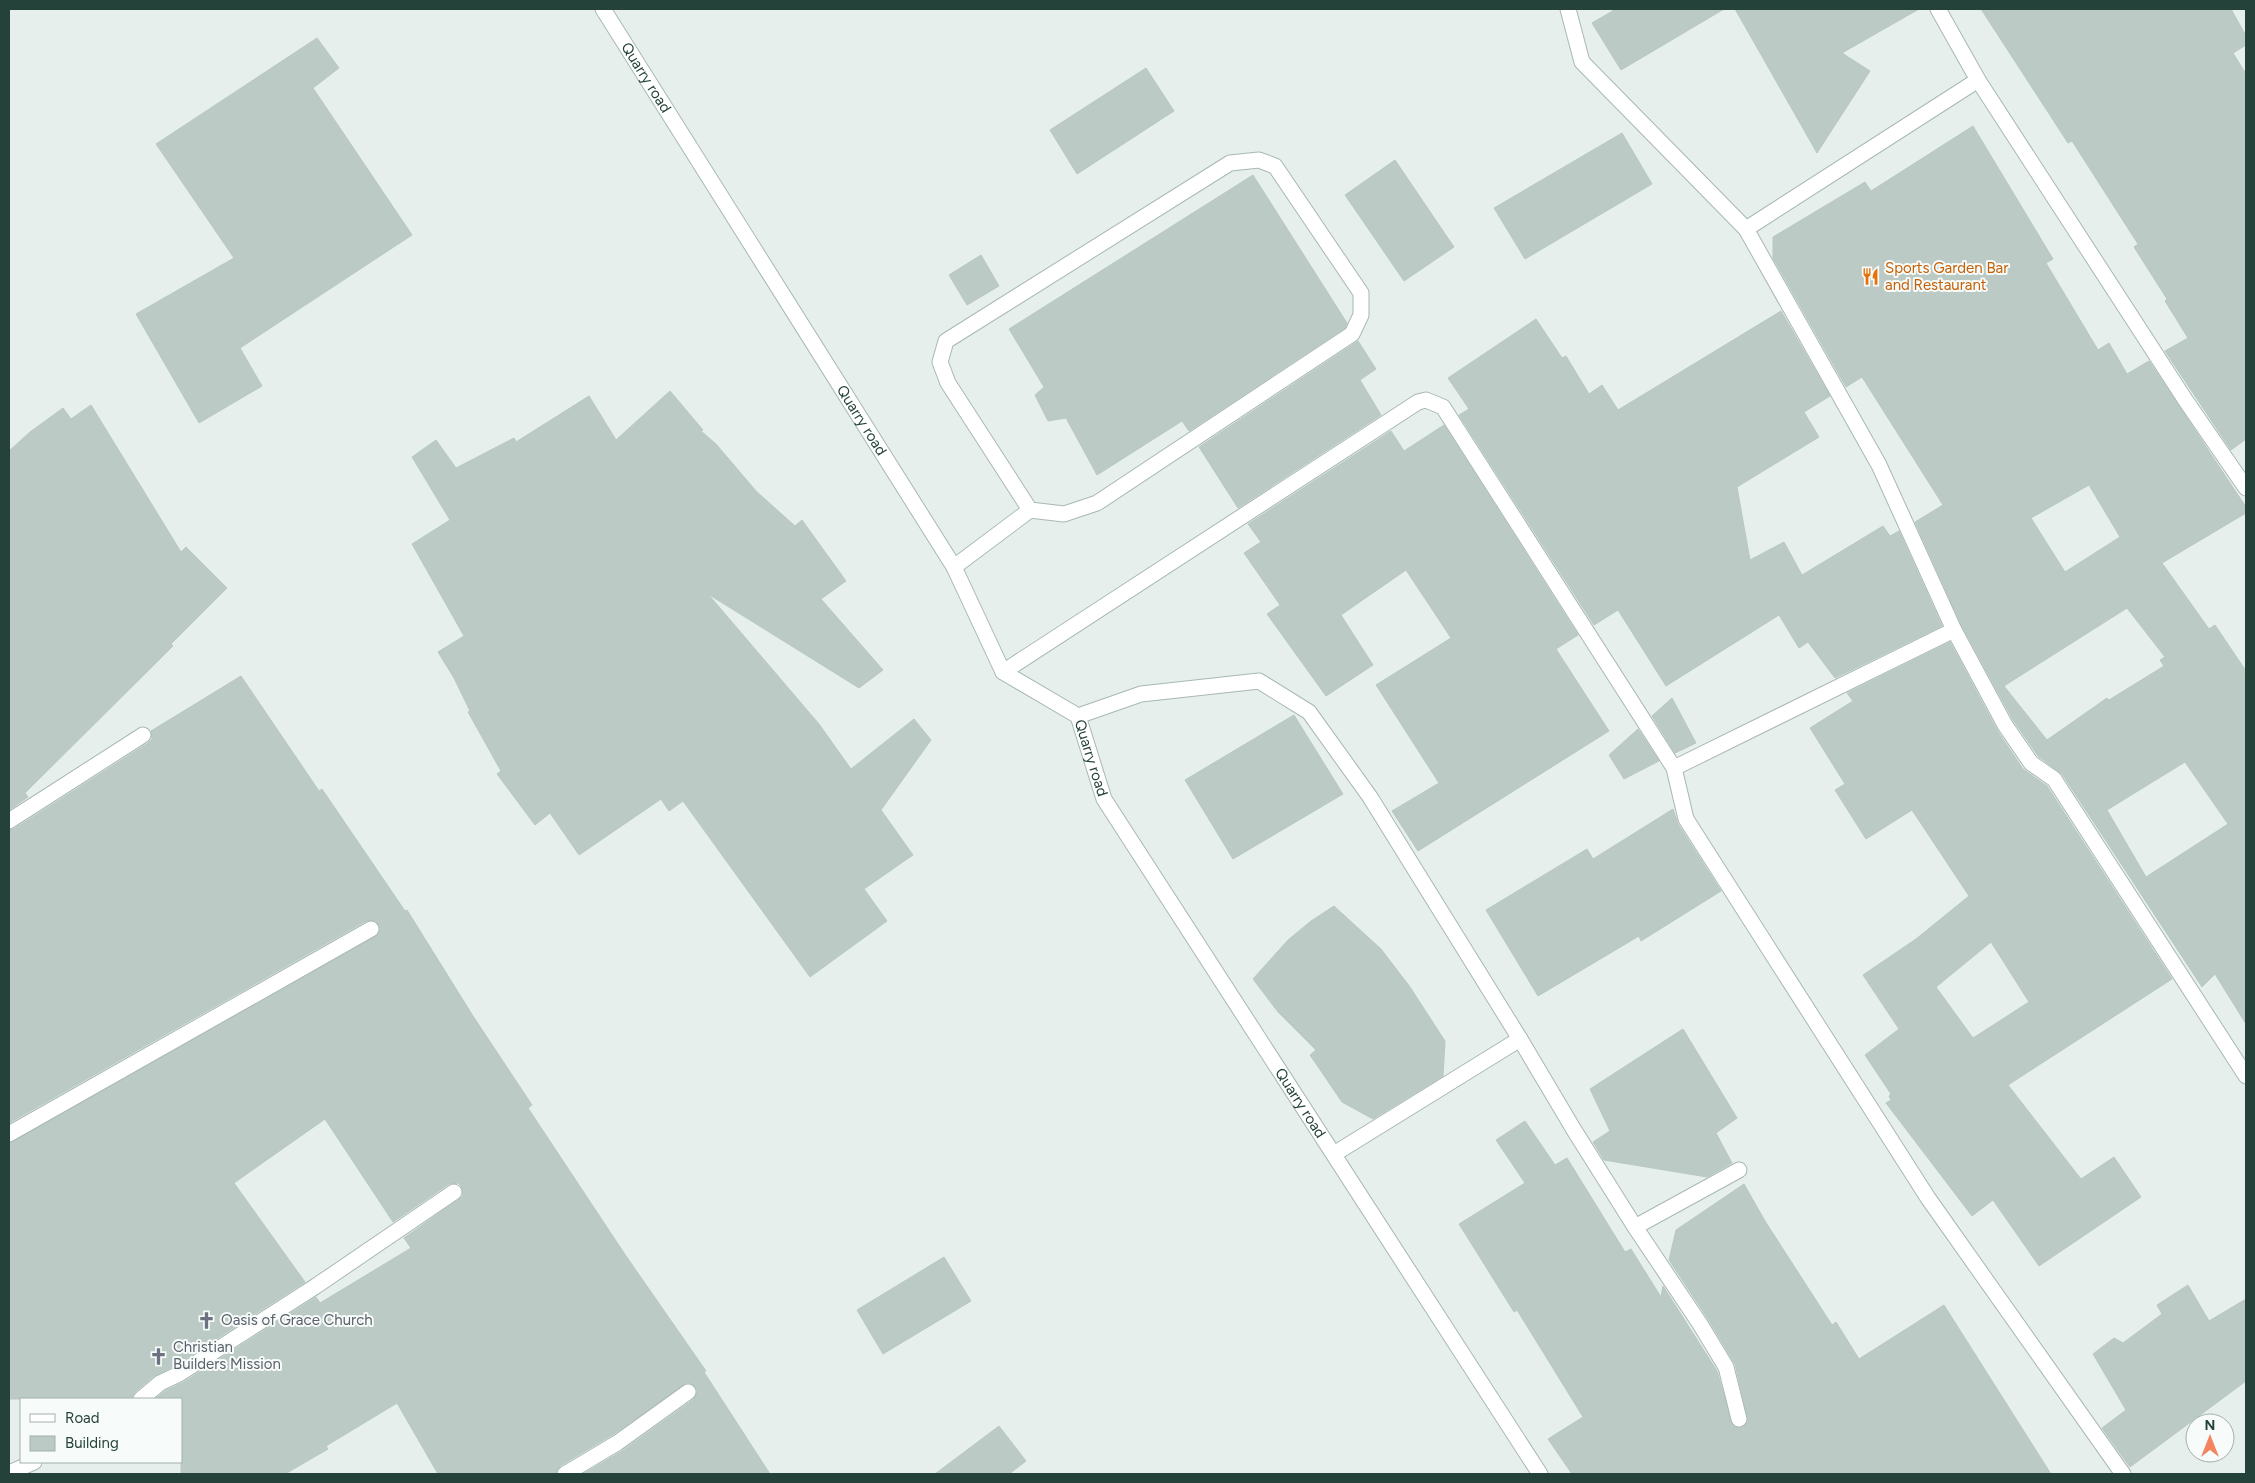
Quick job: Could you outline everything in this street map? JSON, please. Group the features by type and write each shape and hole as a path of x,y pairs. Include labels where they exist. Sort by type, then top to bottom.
{"street":[{"name":"Quarry road","path":"603,9 954,567 1003,672 1078,716 1104,799 1540,1474"},
{"path":"1568,9 1582,62 1746,230 1879,464 1954,630 2005,725 2031,763 2054,779 2246,1076"},
{"path":"1938,9 1978,80 2186,401 2246,488"},
{"path":"1746,230 1978,80"},
{"path":"954,567 1030,510 1064,514 1097,503 1352,334 1361,315 1361,293 1275,166 1259,160 1230,163 946,341 940,362 948,383 1030,510"},
{"path":"1003,672 1409,407 1426,400 1443,407 1674,768 1686,819 1691,827 1928,1198 2124,1474"},
{"path":"1674,768 1954,630"},
{"path":"1078,716 1141,694 1259,681 1309,712 1370,797 1520,1038 1574,1130 1635,1227 1700,1324 1726,1368 1739,1419"},
{"path":"9,821 143,735"},
{"path":"9,1134 371,929"},
{"path":"1334,1154 1520,1038"},
{"path":"1635,1227 1739,1170"},
{"path":"142,1398 160,1383 179,1374 316,1286 454,1192"},
{"path":"565,1474 617,1443 688,1392"},
{"path":"9,1473 32,1463"}],"building":[{"path":"1616,9 1724,9 1621,70 1592,23"},
{"path":"1735,9 1919,9 1842,53 1870,71 1817,153"},
{"path":"1981,9 2231,9 2246,36 2246,45 2233,53 2246,74 2246,439 2231,450 2165,351 2188,338 2165,301 2167,299 2134,247 2138,244 2072,141 2068,143"},
{"path":"317,38 339,68 313,88 412,235 240,348 262,386 199,423 136,314 234,258 156,144"},
{"path":"1146,68 1174,111 1077,174 1050,130"},
{"path":"1973,126 2053,259 2046,263 2098,350 2109,343 2127,374 2149,361 2246,507 2246,513 2162,563 2209,629 2215,625 2246,671 2246,1024 2215,974 2202,987 2062,774 2038,756 2013,720 1962,626 1915,522 1943,505 1862,377 1846,387 1773,258 1773,237 1865,182 1871,191","holes":["2089,485 2120,537 2065,572 2031,518","2127,608 2165,657 2160,660 2164,666 2109,700 2107,698 2047,740 2004,686","2185,762 2228,824 2146,877 2107,810"]},
{"path":"1622,133 1652,184 1525,259 1494,208"},
{"path":"1395,160 1454,247 1404,281 1345,195"},
{"path":"1253,175 1347,323 1345,328 1189,431 1182,421 1097,475 1066,418 1048,421 1035,395 1044,387 1009,329"},
{"path":"981,255 999,286 967,305 949,275"},
{"path":"1781,311 1830,396 1804,412 1819,437 1737,487 1750,560 1784,542 1802,575 1883,526 1890,536 1899,531 1942,626 1835,678 1808,642 1799,648 1779,615 1666,686 1618,610 1594,625 1459,415 1469,409 1448,378 1536,319 1562,358 1566,356 1589,394 1602,385 1618,410"},
{"path":"1358,341 1376,369 1360,380 1381,415 1238,508 1199,447"},
{"path":"670,391 703,430 701,431 716,444 756,491 795,526 802,520 846,581 821,599 883,670 859,688 708,594 819,724 851,769 914,719 931,740 881,810 913,855 864,889 887,921 810,977 683,801 669,811 661,799 579,855 550,813 535,825 497,774 501,771 468,712 470,711 454,678 438,652 464,636 412,544 450,520 412,457 436,440 456,468 514,438 516,442 589,396 616,440"},
{"path":"91,405 181,552 186,547 227,588 171,644 173,646 25,793 28,797 9,810 9,451 30,432 63,408 71,419"},
{"path":"1444,425 1578,635 1556,649 1609,731 1418,851 1392,811 1439,783 1376,685 1451,638 1406,570 1341,615 1373,665 1326,696 1267,614 1280,605 1244,553 1261,542 1248,524 1391,431 1404,451"},
{"path":"1950,642 1997,730 2023,769 2047,786 2172,979 2008,1085 2081,1179 2114,1157 2141,1197 2039,1266 1993,1200 1972,1216 1886,1103 1891,1100 1889,1096 1891,1094 1865,1055 1899,1029 1863,975 1916,939 1969,896 1912,810 1866,839 1835,790 1845,784 1810,728 1853,701 1847,693","holes":["1991,942 2029,1002 1973,1038 1936,987"]},
{"path":"241,676 319,791 322,789 405,911 407,910 473,1016 532,1105 528,1108 624,1253 706,1371 704,1372 770,1474 583,1474 622,1451 693,1400 697,1391 692,1384 688,1383 612,1435 560,1466 556,1474 438,1474 397,1403 326,1446 328,1449 285,1474 181,1474 182,1398 156,1398 316,1297 320,1303 411,1248 404,1238 463,1196 461,1186 458,1183 449,1184 393,1222 325,1119 234,1183 305,1282 174,1366 154,1376 135,1392 132,1398 9,1399 9,1143 379,933 380,929 376,921 366,921 9,1123 9,830 14,829 148,743 152,739 151,731"},
{"path":"1672,698 1696,743 1675,753 1652,716"},
{"path":"1294,715 1343,794 1233,859 1185,780"},
{"path":"1638,729 1659,761 1624,779 1609,755"},
{"path":"1673,809 1678,824 1721,891 1641,941 1639,936 1538,996 1486,910 1587,849 1593,859"},
{"path":"1334,906 1381,949 1410,987 1445,1041 1443,1076 1373,1119 1342,1102 1310,1055 1316,1050 1278,1012 1253,979 1288,940 1311,921"},
{"path":"1683,1029 1737,1118 1716,1133 1732,1163 1707,1177 1604,1160 1593,1142 1610,1131 1590,1089"},
{"path":"1525,1121 1555,1165 1567,1158 1625,1252 1631,1249 1661,1297 1663,1286 1717,1371 1733,1426 1742,1428 1748,1421 1735,1364 1669,1260 1676,1230 1744,1184 1765,1221 1832,1325 1836,1322 1859,1359 1944,1305 2051,1474 1572,1474 1548,1439 1583,1417 1517,1310 1514,1312 1459,1224 1525,1183 1496,1140"},
{"path":"944,1257 971,1301 883,1354 857,1310"},
{"path":"2188,1285 2209,1321 2246,1299 2246,1381 2203,1413 2185,1413 2185,1426 2130,1467 2102,1428 2126,1410 2093,1354 2114,1338 2123,1343 2162,1314 2157,1305"},
{"path":"999,1426 1026,1461 1009,1474 935,1474"}],"place":[{"name":"Sports Garden Bar and Restaurant","path":"1871,277"},
{"name":"Oasis of Grace Church","path":"207,1320"},
{"name":"Christian Builders Mission","path":"159,1356"}]}
